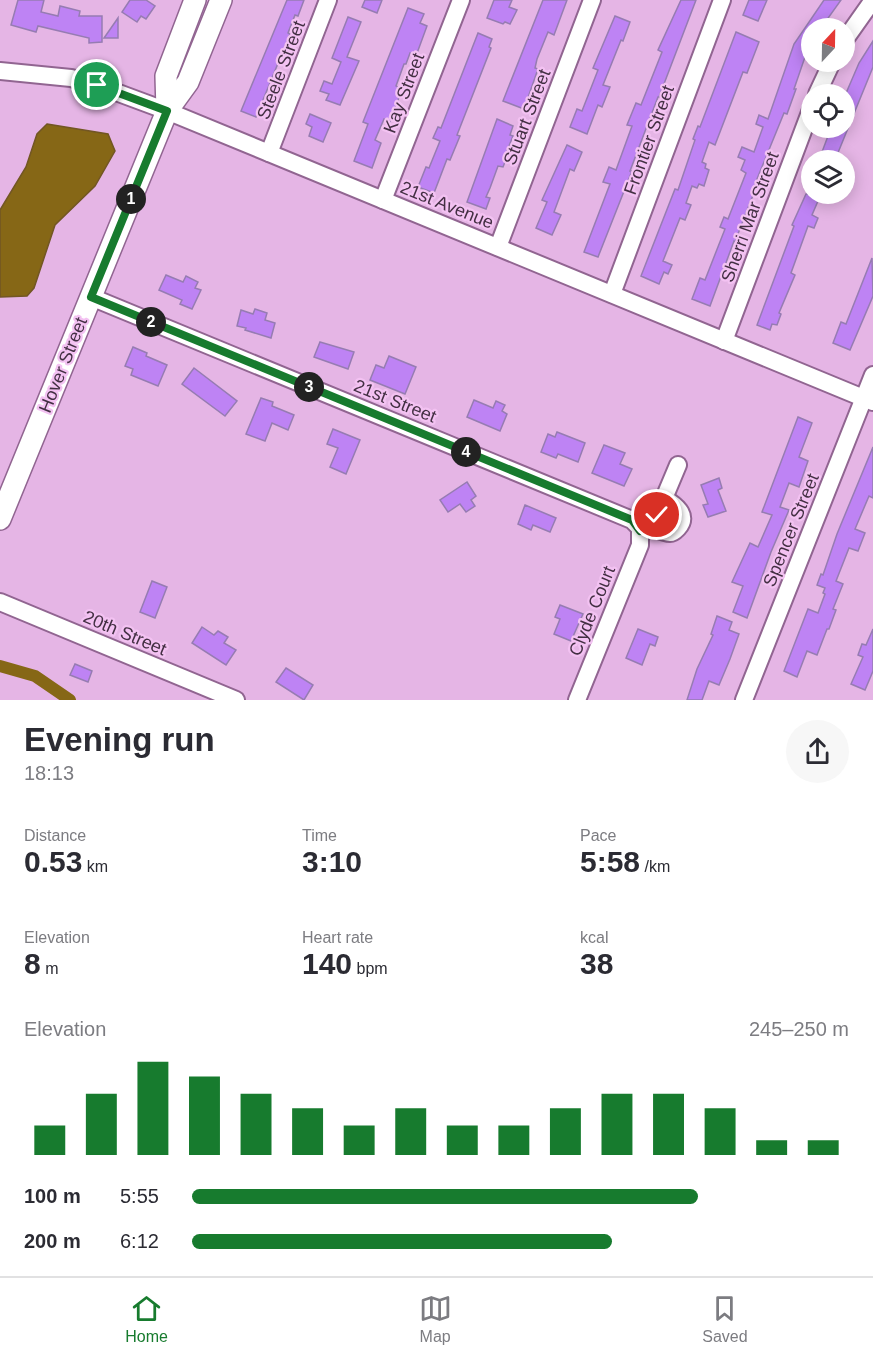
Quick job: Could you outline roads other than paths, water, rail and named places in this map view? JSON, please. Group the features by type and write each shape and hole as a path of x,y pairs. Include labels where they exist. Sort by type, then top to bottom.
{"main road":[{"name":"Hover Street","path":"167,111 166,76 195,0"},
{"name":"Hover Street","path":"0,519 167,111 188,82 221,0"}],"street":[{"name":"Steele Street","path":"269,153 328,0"},
{"name":"Kay Street","path":"383,200 461,0"},
{"name":"Stuart Street","path":"498,247 592,0"},
{"name":"Frontier Street","path":"612,294 722,0"},
{"path":"855,25 873,0"},
{"name":"21st Avenue","path":"0,71 71,78 97,85 167,111 868,400"},
{"name":"Sherri Mar Street","path":"724,340 801,136"},
{"name":"21st Street","path":"91,297 632,520 643,531"},
{"name":"Spencer Street","path":"744,700 868,400 873,375"},
{"name":"Clyde Court","path":"577,700 640,545 643,531 657,515 678,465"},
{"path":"643,531 669,533 676,531 682,524 682,514 675,505 664,498"},
{"name":"20th Street","path":"0,602 236,700"}],"waterway":[{"path":"0,666 35,676 70,700"}]}
